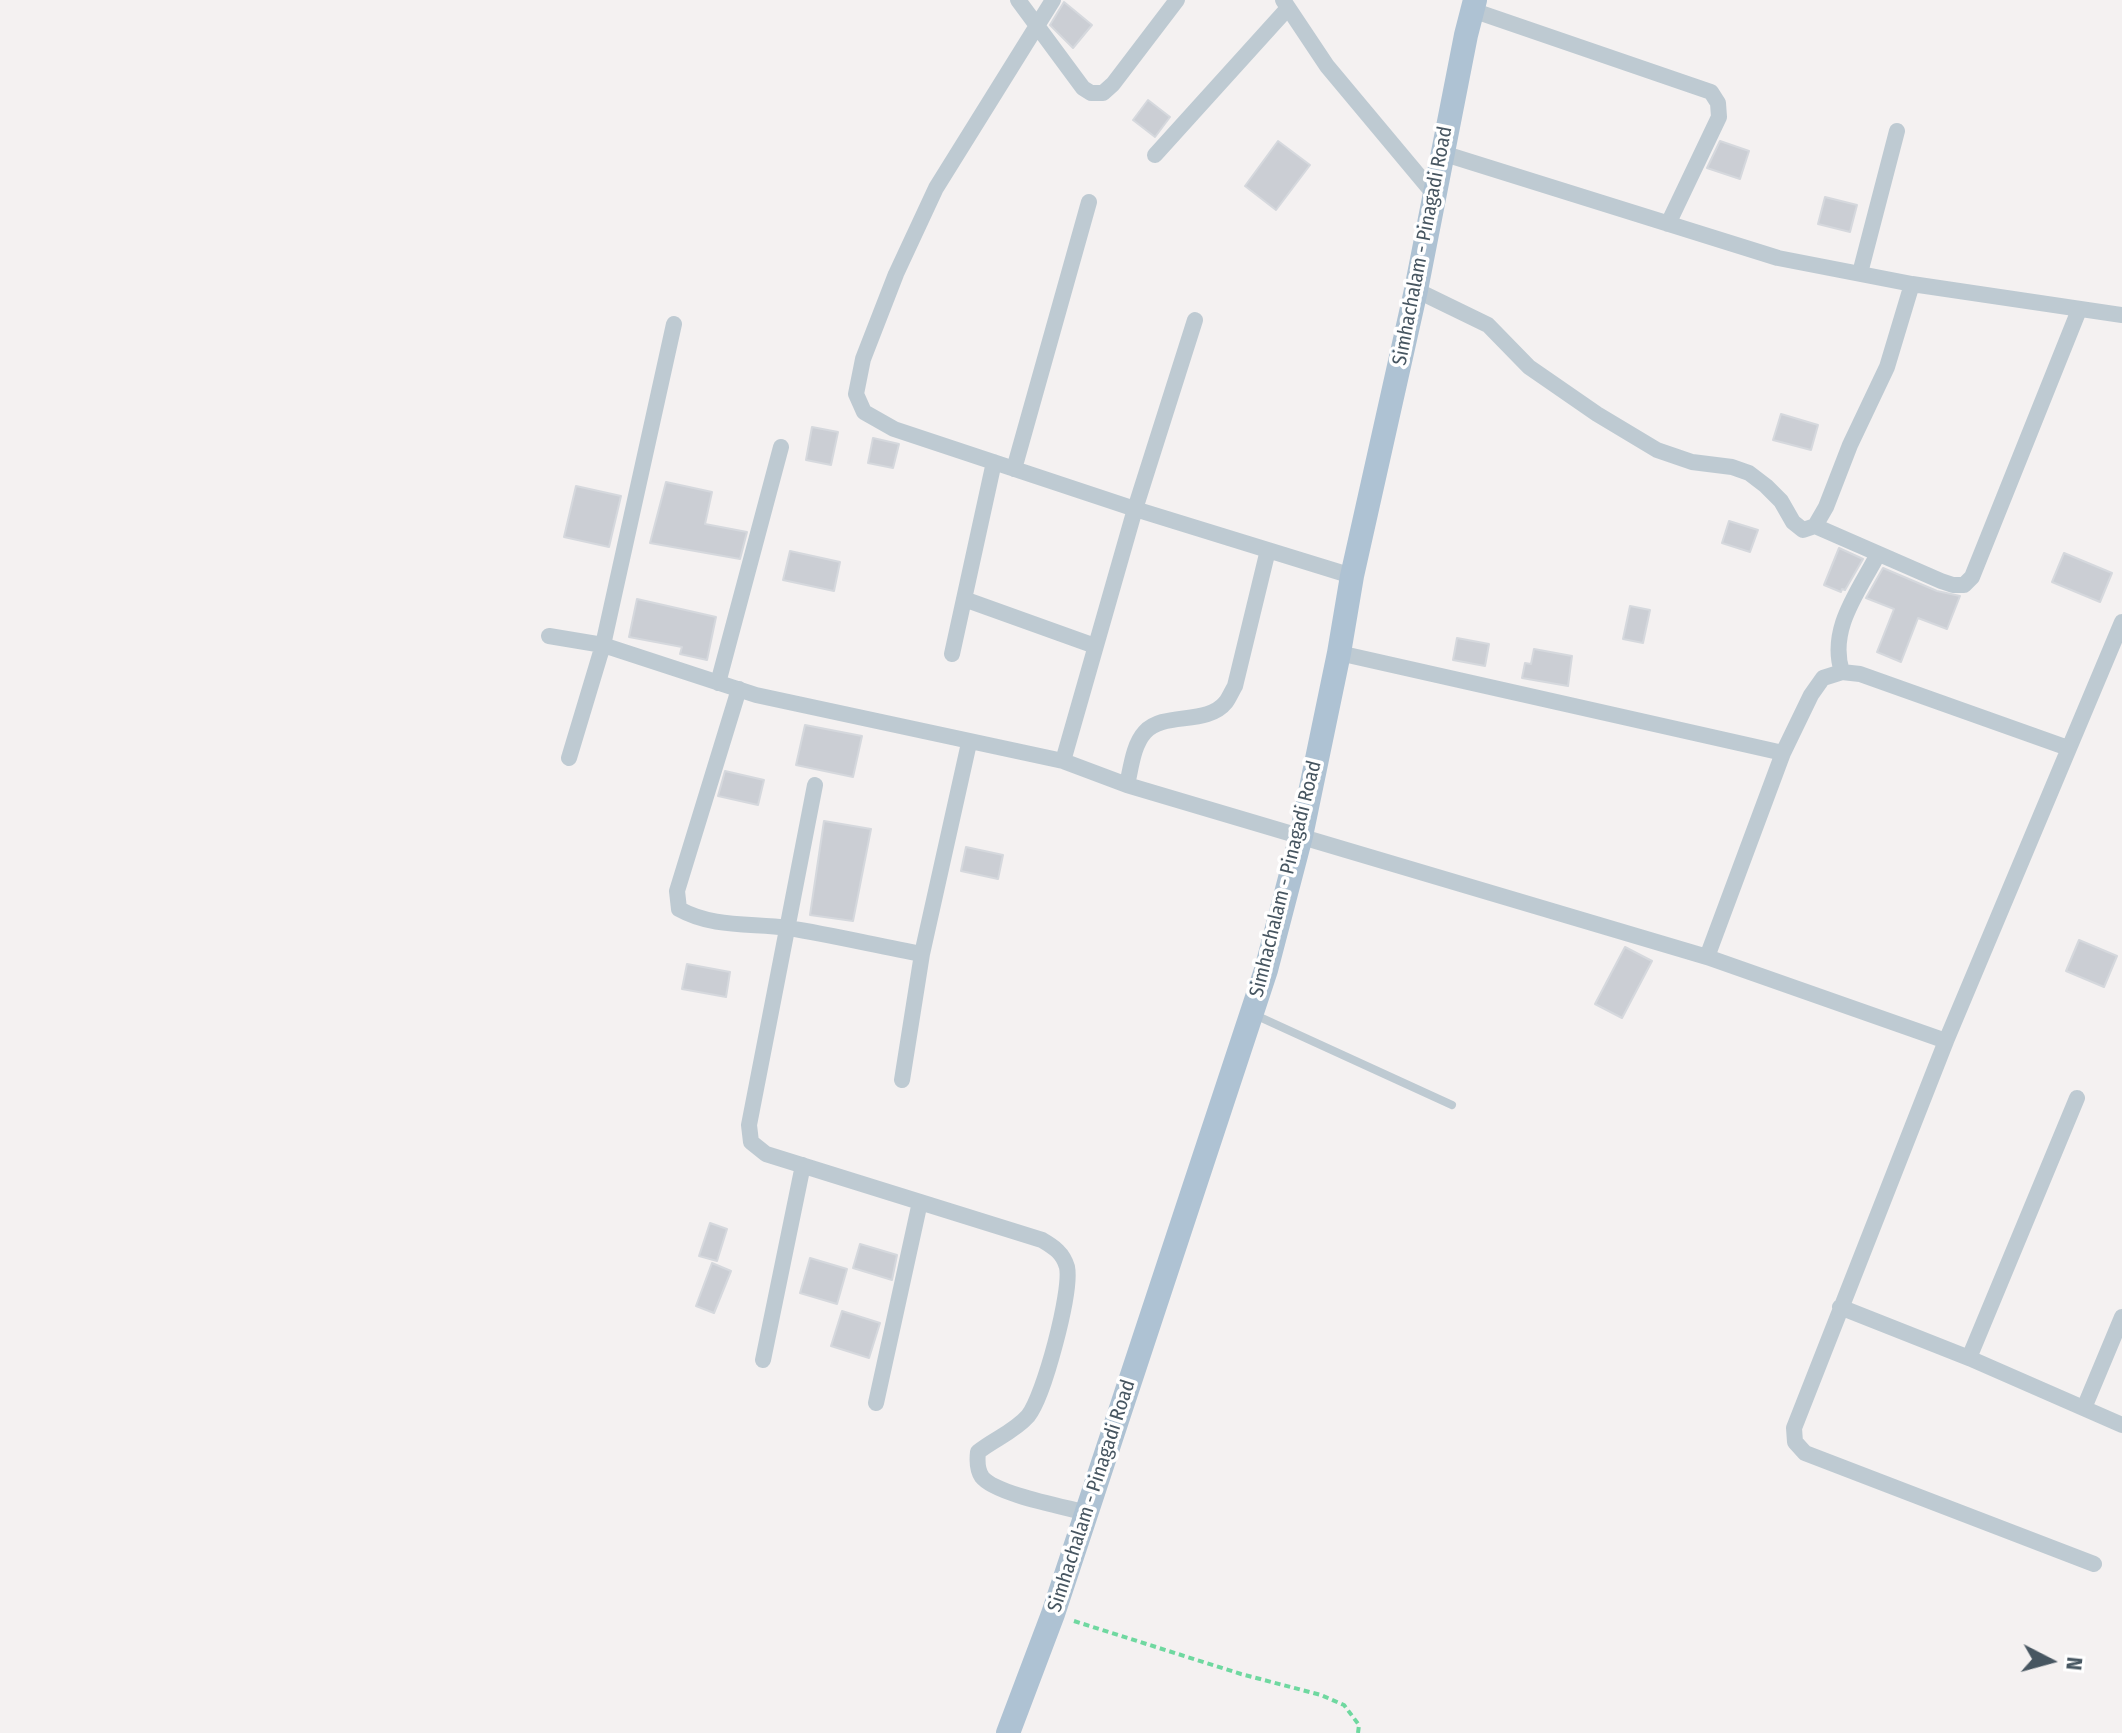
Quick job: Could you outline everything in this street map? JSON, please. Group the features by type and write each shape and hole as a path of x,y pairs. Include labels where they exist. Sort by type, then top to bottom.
{"main road":[{"name":"Simhachalam - Pinagadi Road","path":"1008,1733 1053,1614 1266,970 1301,836 1352,576 1416,290 1474,5"}],"street":[{"path":"1018,0 1083,88 1091,93 1103,93 1113,84 1177,0"},
{"path":"1053,0 936,188 863,359 856,394 864,412 894,429 1135,509 1352,576"},
{"path":"1155,155 1286,4 1327,66 1434,194"},
{"path":"1474,5 1711,92 1718,103 1719,117 1668,224"},
{"path":"1860,273 1897,131"},
{"path":"1442,153 1778,258 1912,284 2122,315"},
{"path":"1014,469 1089,202"},
{"path":"1416,290 1488,325 1529,367 1597,414 1657,450 1692,462 1732,467 1749,473 1781,501 1796,526 1803,530 1815,526 1826,507 1850,445 1887,367 1912,284"},
{"path":"1815,526 1953,585 1964,585 1972,577 2079,310"},
{"path":"1063,761 1135,509 1195,320"},
{"path":"569,758 603,645 674,324"},
{"path":"718,683 781,447"},
{"path":"952,654 994,462"},
{"path":"1127,785 1137,744 1146,730 1162,723 1204,715 1224,705 1235,686 1268,550"},
{"path":"1842,672 1837,657 1837,639 1842,622 1878,554"},
{"path":"964,599 1095,646"},
{"path":"2094,1564 1805,1453 1795,1442 1794,1428 1946,1041 2122,622"},
{"path":"549,636 603,645 739,689 969,743 1063,761 1127,785 1707,957 1946,1041"},
{"path":"1339,653 1783,753"},
{"path":"1707,957 1783,753 1811,695 1823,678 1842,672 1860,674 2068,748"},
{"path":"739,689 677,891 679,909 711,922 787,928 922,954"},
{"path":"902,1080 922,954 969,743"},
{"path":"815,785 749,1125 751,1142 766,1154 1042,1240 1062,1255 1068,1279 1040,1394 1030,1413 1017,1427 978,1452 977,1462 983,1478 991,1485 1087,1513"},
{"path":"1969,1358 2077,1098"},
{"path":"763,1360 803,1165"},
{"path":"876,1403 920,1202"},
{"path":"1840,1307 1969,1358 2122,1425"},
{"path":"2084,1408 2122,1317"}],"lane":[{"path":"1252,1013 1452,1105"}],"path":[{"path":"1053,1614 1241,1674 1321,1695 1344,1705 1359,1725 1358,1733"}],"building":[{"path":"1064,2 1092,25 1073,48 1050,25"},
{"path":"1148,100 1170,117 1155,137 1133,120"},
{"path":"1278,141 1310,165 1276,210 1245,186"},
{"path":"1720,141 1749,151 1740,179 1707,168"},
{"path":"1825,197 1857,205 1850,232 1818,224"},
{"path":"1781,414 1818,425 1811,450 1773,440"},
{"path":"812,427 838,432 831,465 806,460"},
{"path":"873,438 899,444 893,468 868,463"},
{"path":"666,482 712,492 705,524 747,532 740,559 650,543"},
{"path":"576,486 621,496 609,547 564,537"},
{"path":"1729,521 1758,530 1750,552 1722,543"},
{"path":"1839,548 1863,559 1841,592 1824,585"},
{"path":"790,551 840,562 834,591 783,580"},
{"path":"2064,553 2112,573 2100,602 2052,582"},
{"path":"1883,568 1937,591 1960,596 1947,629 1918,618 1901,662 1877,652 1894,609 1866,598"},
{"path":"637,599 716,617 707,660 680,654 682,647 629,637"},
{"path":"1630,606 1650,610 1643,643 1623,639"},
{"path":"1457,638 1489,644 1485,666 1453,660"},
{"path":"1534,649 1572,656 1568,686 1522,678 1525,663 1531,664"},
{"path":"805,725 862,736 853,777 796,765"},
{"path":"725,771 764,780 758,805 718,796"},
{"path":"824,821 871,829 853,921 810,915"},
{"path":"966,847 1003,855 998,879 961,871"},
{"path":"2079,940 2117,956 2104,987 2066,971"},
{"path":"1625,947 1652,961 1622,1018 1595,1004"},
{"path":"687,964 730,972 726,997 682,989"},
{"path":"710,1223 727,1229 717,1261 699,1256"},
{"path":"860,1244 897,1255 892,1280 853,1268"},
{"path":"810,1258 847,1269 837,1304 800,1293"},
{"path":"712,1263 731,1271 714,1313 696,1306"},
{"path":"842,1311 880,1323 869,1358 831,1346"}]}
